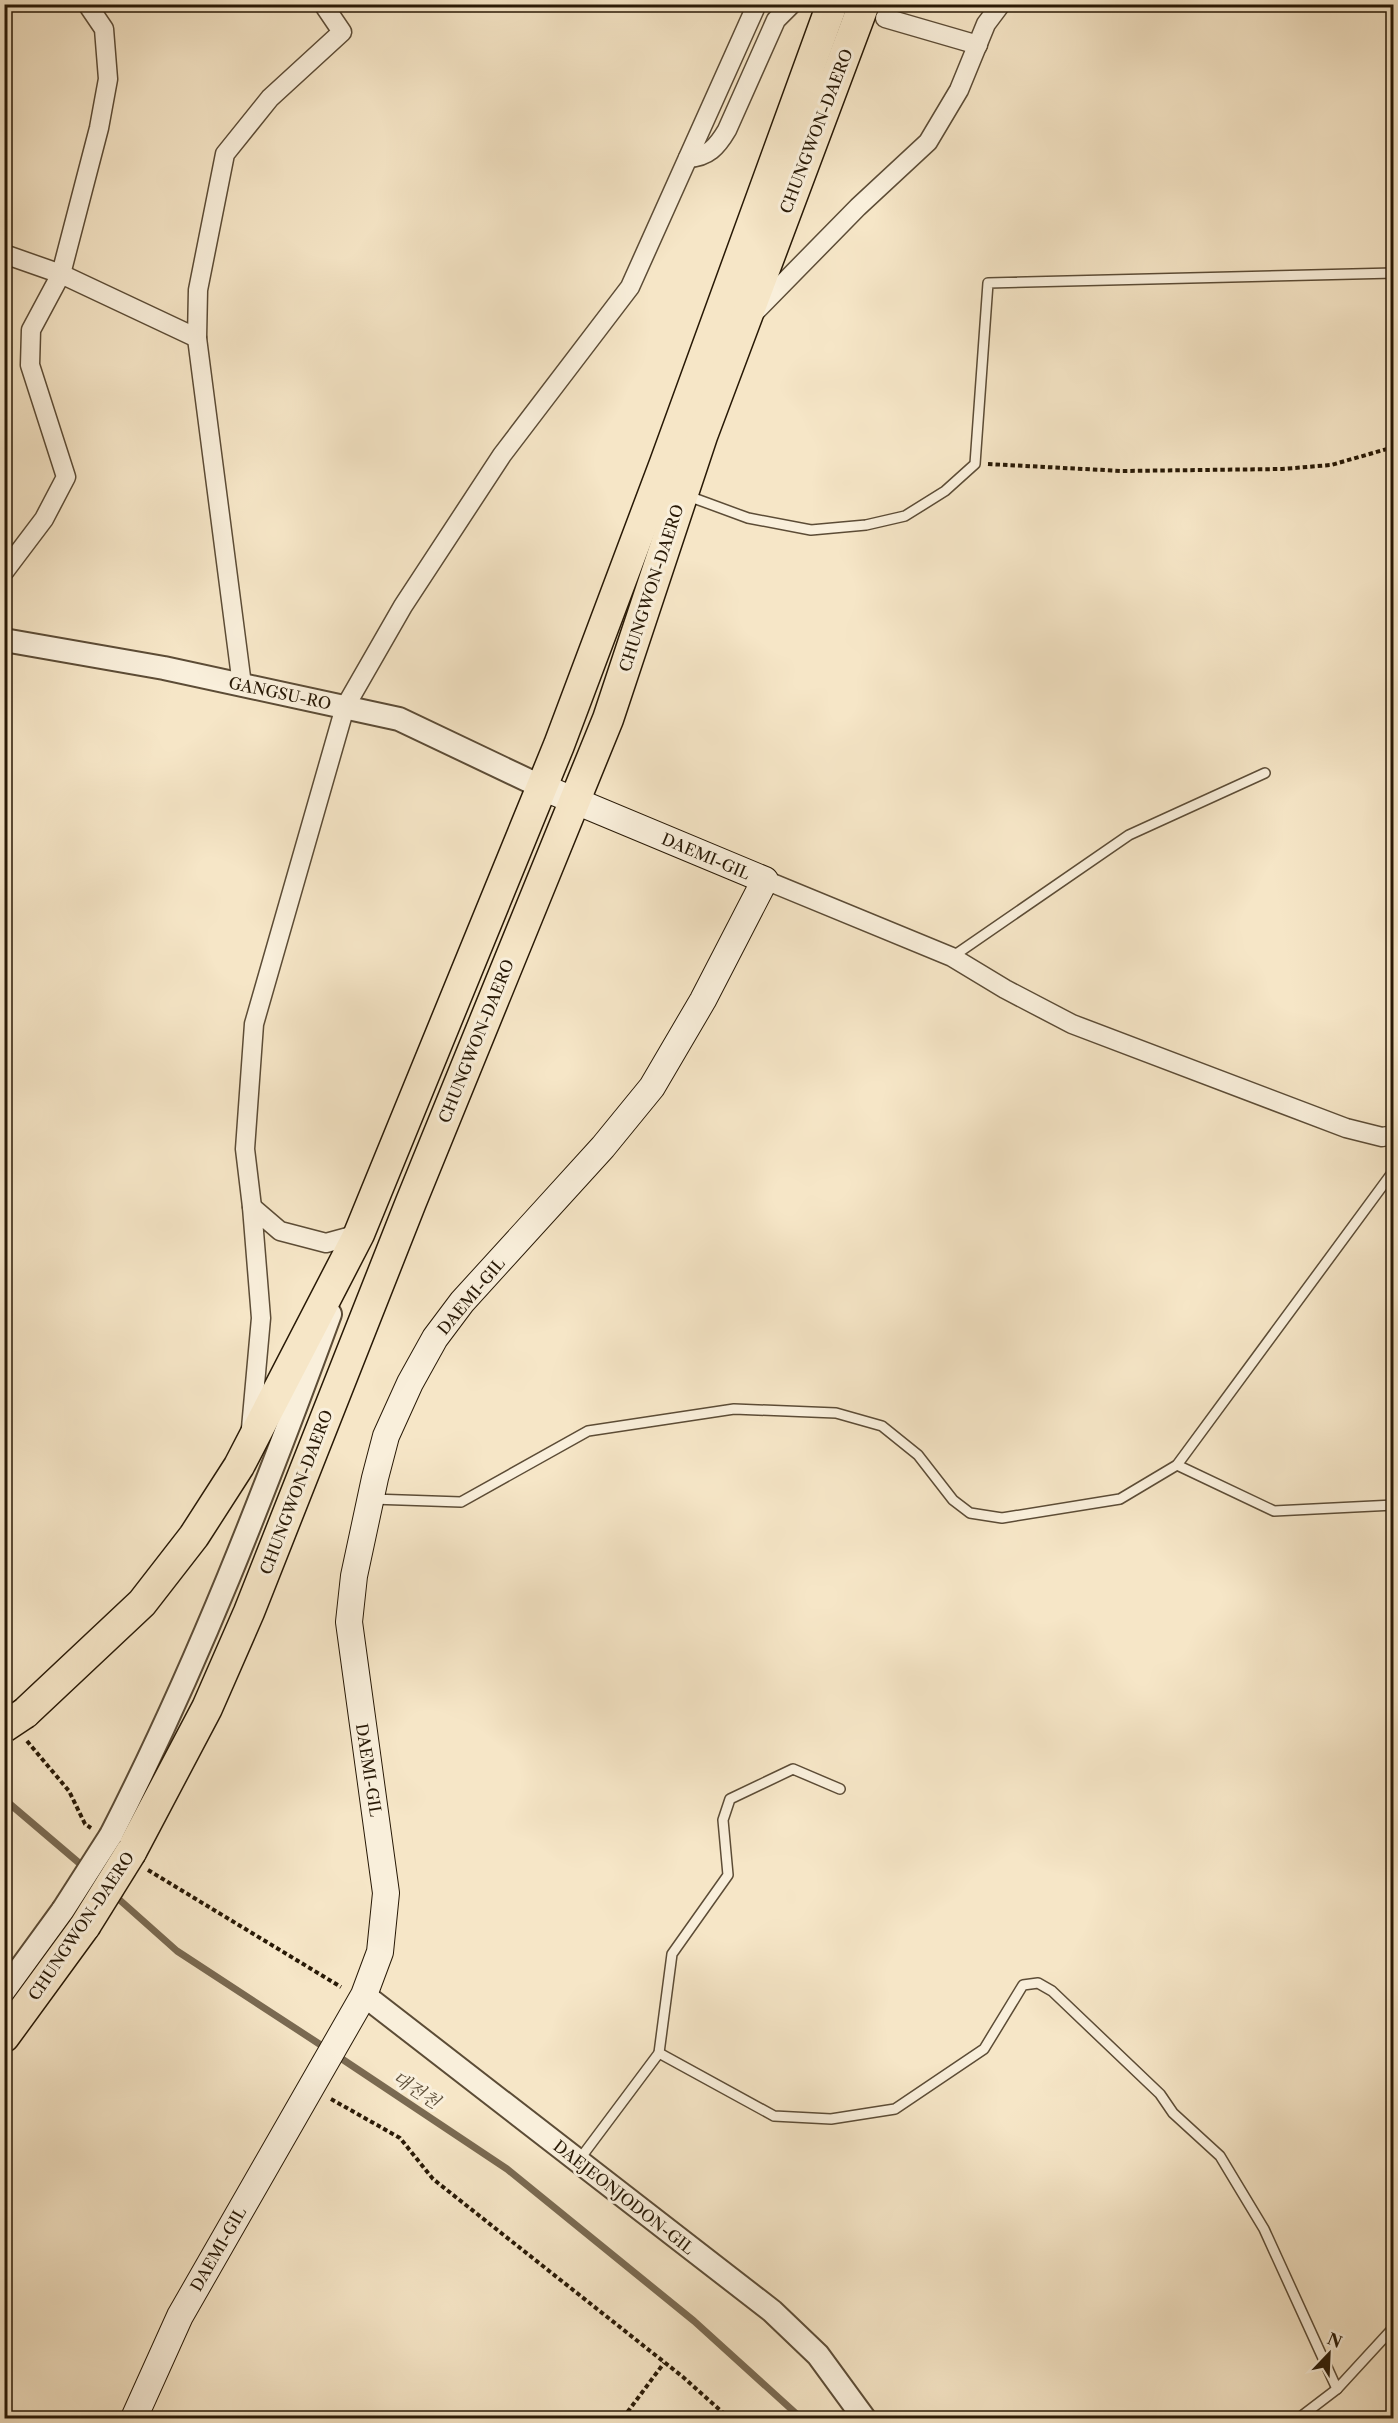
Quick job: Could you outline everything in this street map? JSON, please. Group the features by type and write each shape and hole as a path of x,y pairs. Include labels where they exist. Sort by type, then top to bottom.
{"highway":[{"name":"CHUNGWON-DAERO","path":"16,1725 142,1603 194,1536 250,1446 359,1234 542,787 665,463 832,4"},
{"name":"CHUNGWON-DAERO","path":"4,2037 74,1918 207,1708 249,1612 411,1202 608,719 683,494 745,322 874,11"}],"main road":[{"name":"DAEMI-GIL","path":"134,2418 180,2316 316,2089 359,2004 380,1952 386,1893 349,1622 354,1576 386,1436 410,1383 435,1338 462,1302 603,1147 652,1087 703,1000 765,880 542,787"}],"street":[{"path":"4,572 44,519 66,477 30,365 32,330 61,274 99,128 108,79 104,29 87,4"},
{"path":"242,685 197,338 198,290 225,154 270,98 342,32 323,4"},
{"path":"250,1446 261,1318 245,1149 254,1024 345,707 403,606 502,455 630,287 757,4"},
{"path":"688,158 707,154 717,147 728,130 776,20 792,4"},
{"path":"745,322 858,207 928,142 958,90 986,24 1001,4"},
{"path":"874,11 978,45"},
{"path":"4,254 61,274 197,338"},
{"name":"GANGSU-RO","path":"4,640 242,685 399,719 542,787"},
{"path":"765,880 952,957 1005,989 1072,1024 1346,1128 1382,1137 1394,1135"},
{"path":"252,1207 280,1231 326,1243 359,1234"},
{"path":"120,1846 152,1756 203,1643 287,1433 359,1234"},
{"name":"CHUNGWON-DAERO","path":"4,1991 74,1918"},
{"name":"DAEJEONJODON-GIL","path":"359,2004 579,2161 772,2312 818,2355 850,2395 864,2418"}],"lane":[{"path":"683,494 748,518 812,530 866,525 905,516 945,491 975,464 988,283 1394,273"},
{"path":"952,957 1129,834 1265,773"},
{"path":"370,1499 461,1502 588,1431 734,1409 836,1413 882,1426 918,1455 953,1500 970,1513 1002,1518 1120,1499 1177,1465 1392,1173"},
{"path":"1177,1465 1274,1511 1394,1505"},
{"path":"579,2161 659,2053 672,1954 728,1875 723,1820 730,1799 793,1769 840,1789"},
{"path":"659,2053 774,2116 831,2120 895,2109 984,2049 1023,1985 1038,1983 1052,1991 1160,2094 1173,2113 1220,2156 1263,2229 1337,2389"},
{"path":"1299,2418 1337,2389 1394,2327"}],"path":[{"path":"975,464 1122,471 1282,470 1331,465 1394,447"},
{"path":"16,1725 69,1791 85,1824 335,1985 359,2004"},
{"path":"316,2089 400,2138 433,2179 664,2363 729,2418"},
{"path":"623,2418 664,2363"}],"waterway":[{"name":"대전천","path":"4,1799 85,1868"},
{"name":"대전천","path":"113,1894 177,1951 327,2049"},
{"name":"대전천","path":"336,2055 507,2169 694,2321 801,2418"}]}
